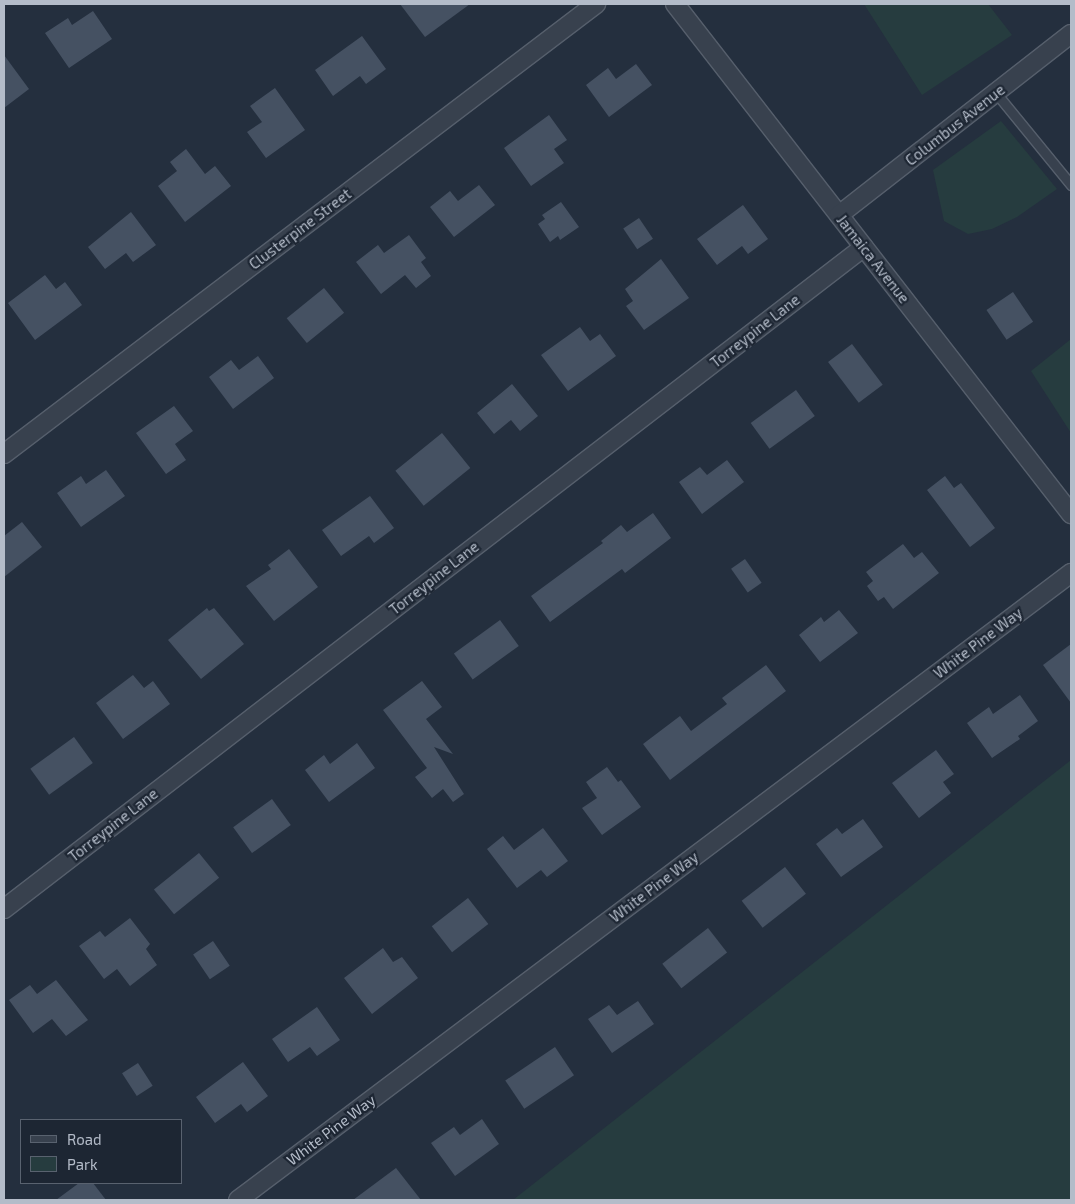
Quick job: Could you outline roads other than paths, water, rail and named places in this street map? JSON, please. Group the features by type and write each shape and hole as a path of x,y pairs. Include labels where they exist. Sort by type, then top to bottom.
{"street":[{"name":"Clusterpine Street","path":"4,454 596,4"},
{"name":"Jamaica Avenue","path":"675,4 1071,514"},
{"name":"Columbus Avenue","path":"840,215 1071,34"},
{"name":"Torreypine Lane","path":"4,909 864,247"},
{"name":"White Pine Way","path":"238,1200 1071,573"}],"lane":[{"path":"996,92 1071,185"}]}
